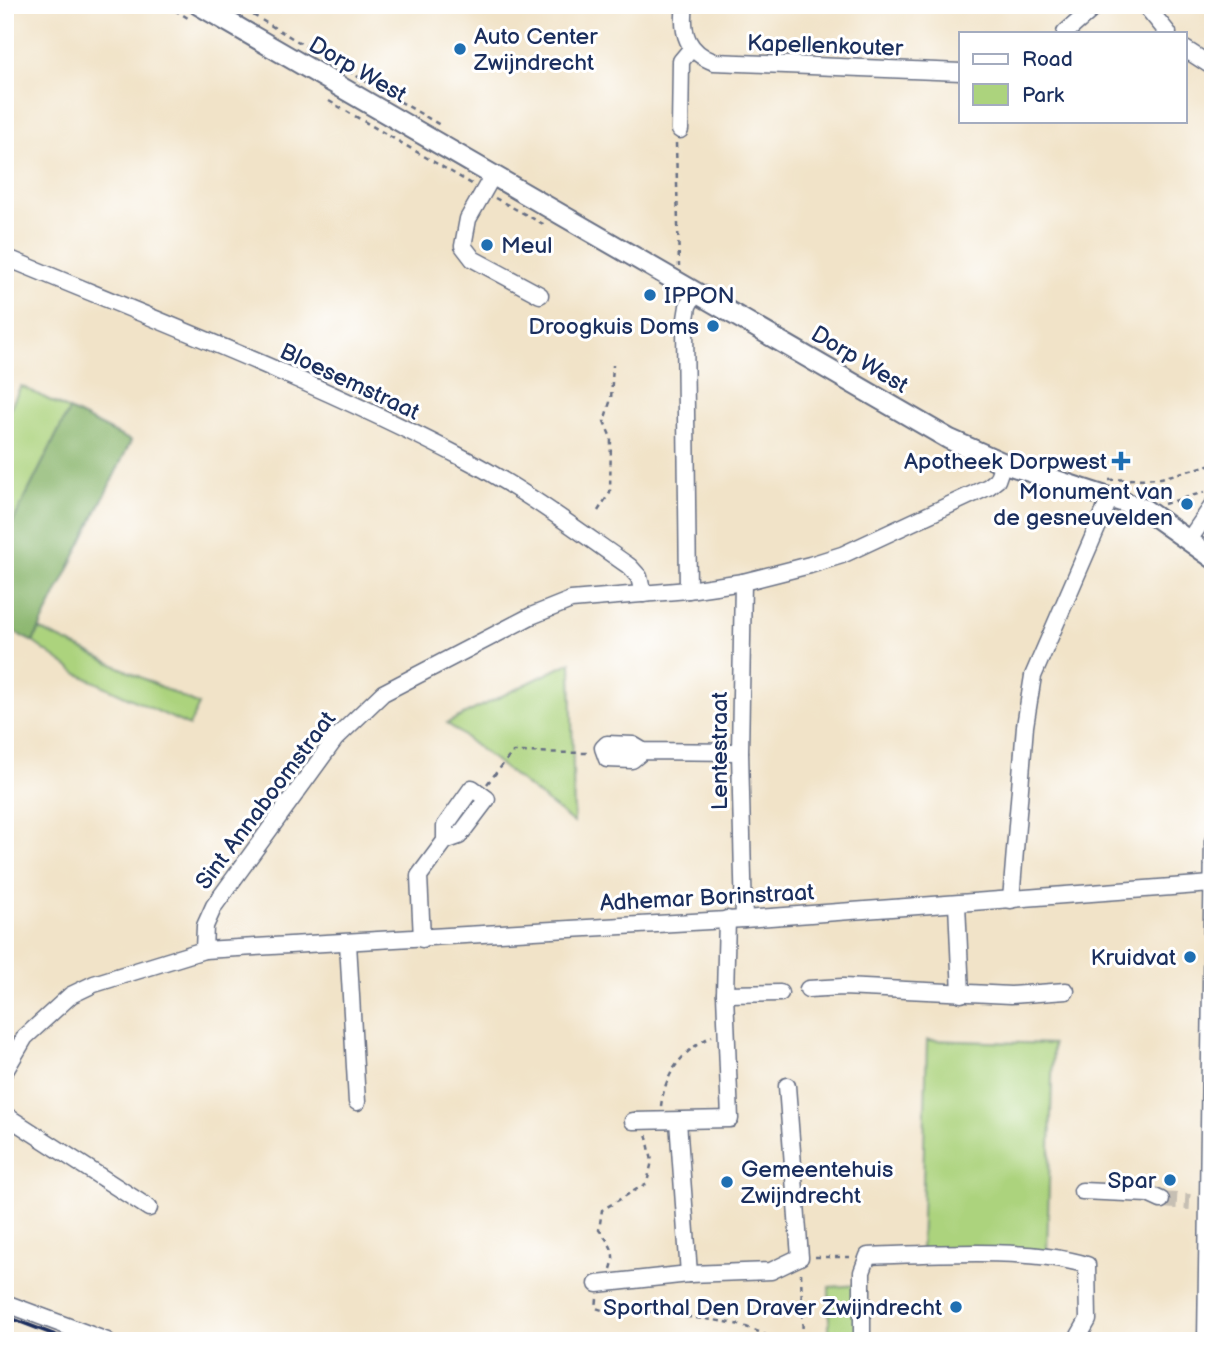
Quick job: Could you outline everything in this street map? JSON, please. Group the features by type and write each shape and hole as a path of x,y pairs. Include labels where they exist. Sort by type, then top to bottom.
{"main road":[{"name":"Dorp West","path":"209,8 673,281 949,439 1003,463 1144,509 1213,558"}],"street":[{"path":"680,130 681,61 691,49 685,39 685,5"},
{"path":"1066,32 1097,5"},
{"path":"1145,5 1167,32"},
{"name":"Kapellenkouter","path":"691,49 715,62 739,65 959,72"},
{"path":"1186,50 1213,66"},
{"path":"493,176 468,219 463,246 473,259 540,295"},
{"name":"Bloesemstraat","path":"5,257 260,364 466,459 548,509 629,566 639,577 643,594"},
{"path":"688,590 685,325 688,306 695,293"},
{"name":"Sint Annaboomstraat","path":"204,950 205,926 214,906 335,739 383,693 531,616 571,600 688,590 743,582 842,555 995,483 1003,463"},
{"path":"1012,900 1025,726 1033,676 1110,498"},
{"path":"1189,540 1211,512"},
{"name":"Lentestraat","path":"743,582 740,752 744,919"},
{"path":"604,757 603,748 607,744 634,745 643,751 740,752"},
{"path":"422,939 419,876 445,841 459,836 487,799 480,793"},
{"path":"1206,1341 1209,1236 1198,1203 1213,841"},
{"name":"Adhemar Borinstraat","path":"5,1071 25,1037 71,995 103,981 204,950 422,939 581,926 744,919 1212,884"},
{"path":"957,904 961,995"},
{"path":"638,1120 730,1119 725,995 727,919"},
{"path":"348,943 357,1102"},
{"path":"808,989 843,987 961,995 1066,991"},
{"path":"725,995 780,993"},
{"path":"600,1283 689,1274 771,1271 800,1256 787,1086"},
{"path":"5,1115 149,1208"},
{"path":"678,1121 689,1274"},
{"path":"1082,1191 1148,1194 1161,1200"},
{"path":"862,1341 862,1272 867,1256 1059,1256 1087,1265 1088,1321 1076,1341"},
{"path":"5,1303 107,1341"}],"path":[{"path":"673,281 679,270 676,139 680,130"},
{"path":"598,511 610,492 611,438 604,421 611,398 612,365"},
{"path":"1084,489 1087,480 1161,478 1213,464"},
{"path":"1163,505 1213,489"},
{"path":"480,793 513,752 569,751 596,753 604,757"},
{"path":"660,1119 664,1085 675,1064 695,1045 728,1030"},
{"path":"638,1120 652,1161 650,1173 647,1183 602,1210 599,1230 611,1244 614,1261 600,1283 596,1308 628,1315 660,1312 717,1319 758,1329 777,1341"},
{"path":"803,1341 800,1256 867,1256"}],"green space":[{"path":"21,386 69,410 5,538 5,418"},
{"path":"69,410 131,441 33,642 5,628 5,538"},
{"path":"39,629 199,705 189,726 78,674 33,642"},
{"path":"571,662 574,823 447,723"},
{"path":"927,1040 1053,1044 1047,1254 921,1251"},
{"path":"861,1285 861,1341 829,1341 829,1287"}],"tunnel":[{"path":"1161,1200 1190,1202"}],"railway":[{"path":"5,1316 71,1341"}],"place":[{"name":"Auto Center Zwijndrecht","path":"460,49"},
{"name":"Meul","path":"487,245"},
{"name":"IPPON","path":"650,295"},
{"name":"Droogkuis Doms","path":"713,326"},
{"name":"Apotheek Dorpwest","path":"1121,461"},
{"name":"Monument van de gesneuvelden","path":"1187,504"},
{"name":"Kruidvat","path":"1190,957"},
{"name":"Spar","path":"1170,1180"},
{"name":"Gemeentehuis Zwijndrecht","path":"727,1182"},
{"name":"Sporthal Den Draver Zwijndrecht","path":"956,1307"}]}
